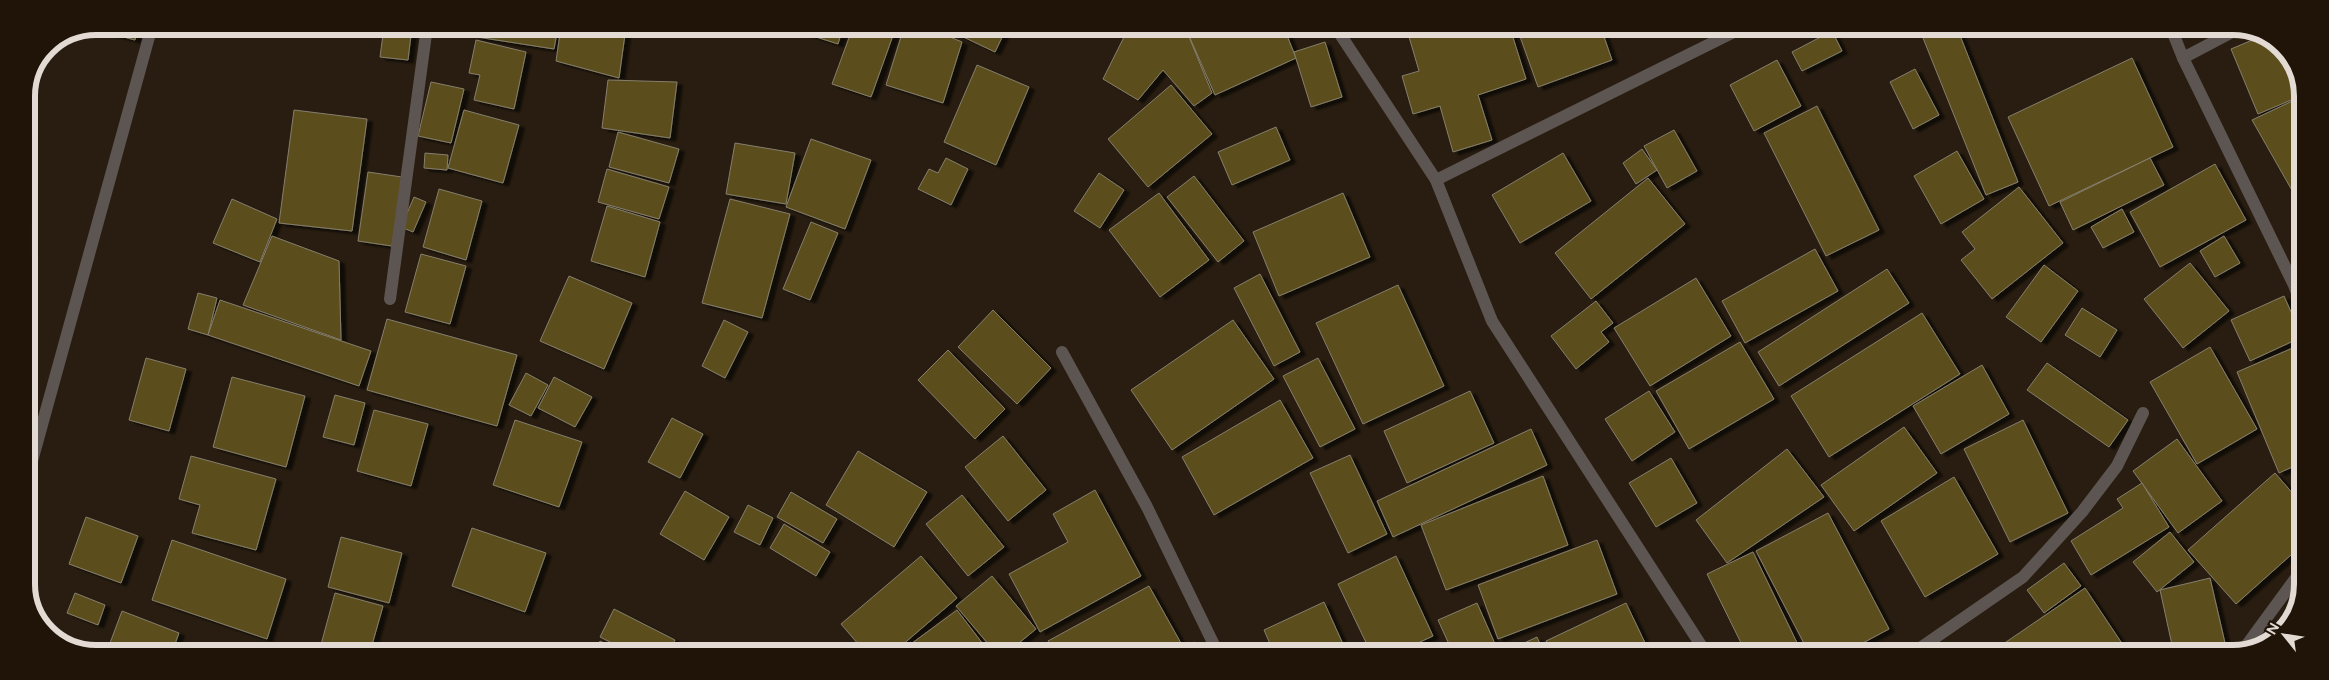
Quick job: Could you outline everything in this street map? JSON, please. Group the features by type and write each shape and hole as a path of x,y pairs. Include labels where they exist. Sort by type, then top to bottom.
{"street":[{"path":"35,450 150,35"},
{"path":"390,299 426,35"},
{"path":"1341,35 1436,180 1492,322 1701,645"},
{"path":"1436,180 1728,35"},
{"path":"2174,35 2294,285"},
{"path":"2184,58 2225,35"},
{"path":"1062,352 1147,507 1214,645"},
{"path":"1925,645 2023,577 2082,512 2117,466 2143,414"},
{"path":"2248,643 2294,581"}],"building":[{"path":"116,35 136,35 135,40"},
{"path":"383,35 411,35 408,60 380,57"},
{"path":"477,35 557,35 554,49 477,37"},
{"path":"560,35 625,35 619,78 556,61"},
{"path":"810,35 841,35 838,44"},
{"path":"850,35 893,35 871,97 832,84"},
{"path":"902,35 945,35 962,42 943,103 886,85"},
{"path":"959,35 1003,35 995,52"},
{"path":"1125,35 1188,35 1212,93 1194,106 1163,70 1138,100 1103,79"},
{"path":"1196,35 1287,35 1296,58 1215,95 1190,38"},
{"path":"1408,35 1512,35 1526,79 1478,95 1492,140 1453,152 1440,106 1413,114 1402,76 1419,71"},
{"path":"1519,35 1603,35 1612,60 1538,87"},
{"path":"1824,35 1834,35 1842,51 1802,71 1792,52"},
{"path":"1922,35 1960,35 2018,182 1986,195"},
{"path":"2254,39 2264,43 2284,62 2293,84 2294,99 2258,114 2231,49"},
{"path":"476,40 526,52 514,109 474,100 480,75 469,73"},
{"path":"1325,42 1342,97 1311,107 1294,52"},
{"path":"2132,58 2173,147 2049,206 2008,117"},
{"path":"1777,60 1801,106 1754,131 1730,85"},
{"path":"977,65 1029,87 996,165 944,142"},
{"path":"1915,69 1939,115 1913,129 1890,82"},
{"path":"608,80 677,82 670,138 602,128"},
{"path":"431,82 464,89 451,143 418,136"},
{"path":"1171,85 1212,134 1148,187 1108,139"},
{"path":"2294,100 2294,194 2252,120"},
{"path":"1817,106 1879,230 1826,256 1764,133"},
{"path":"294,110 367,119 352,231 279,223"},
{"path":"464,110 519,125 503,183 448,168"},
{"path":"1276,127 1290,160 1232,185 1218,152"},
{"path":"1674,130 1697,171 1667,188 1644,146"},
{"path":"618,132 679,149 669,183 609,167"},
{"path":"811,139 871,160 845,229 786,207"},
{"path":"735,143 795,153 786,204 726,194"},
{"path":"1642,149 1657,170 1636,184 1623,163"},
{"path":"1957,151 1984,199 1941,224 1914,176"},
{"path":"425,153 448,155 447,170 424,168"},
{"path":"1563,153 1591,201 1520,243 1492,195"},
{"path":"946,158 968,169 951,205 918,189 929,169 938,173"},
{"path":"2150,158 2164,185 2073,230 2060,202"},
{"path":"2215,164 2246,220 2160,267 2130,212"},
{"path":"607,169 669,187 659,219 598,202"},
{"path":"368,172 402,177 392,246 358,241"},
{"path":"1099,173 1124,190 1100,228 1074,211"},
{"path":"1194,176 1244,241 1218,262 1167,197"},
{"path":"1648,178 1685,224 1591,299 1555,253"},
{"path":"2019,187 2063,243 1992,299 1961,260 1975,249 1962,232"},
{"path":"439,189 482,201 466,260 423,247"},
{"path":"1159,193 1209,260 1160,297 1109,230"},
{"path":"1343,193 1370,257 1279,296 1253,232"},
{"path":"414,197 426,202 413,232 401,227"},
{"path":"232,199 277,219 260,262 213,243"},
{"path":"730,199 790,214 762,318 702,303"},
{"path":"607,206 660,222 645,277 591,261"},
{"path":"2122,209 2134,232 2103,248 2091,227"},
{"path":"811,222 838,233 810,300 783,289"},
{"path":"272,236 339,261 341,340 243,305"},
{"path":"2224,236 2240,263 2215,277 2200,251"},
{"path":"1815,249 1838,291 1745,343 1722,301"},
{"path":"421,254 466,266 450,324 405,312"},
{"path":"2190,263 2229,311 2183,348 2144,299"},
{"path":"2044,265 2078,291 2041,342 2006,317"},
{"path":"1887,269 1909,303 1779,386 1758,352"},
{"path":"1260,274 1300,352 1274,366 1234,288"},
{"path":"569,276 632,303 604,369 540,341"},
{"path":"1696,278 1731,336 1650,386 1614,328"},
{"path":"1398,285 1444,386 1363,424 1316,323"},
{"path":"198,293 217,298 208,335 188,329"},
{"path":"2284,296 2294,319 2294,341 2250,361 2231,320"},
{"path":"220,300 371,351 359,386 208,335"},
{"path":"1596,301 1613,323 1601,332 1609,342 1576,369 1551,336"},
{"path":"2082,308 2117,330 2100,357 2065,335"},
{"path":"993,310 1051,368 1017,404 958,347"},
{"path":"1922,313 1960,374 1829,457 1791,396"},
{"path":"387,319 517,355 497,426 367,390"},
{"path":"724,320 748,332 725,378 702,366"},
{"path":"1233,320 1274,379 1172,450 1131,390"},
{"path":"1740,342 1774,399 1689,449 1656,391"},
{"path":"2210,347 2257,429 2197,464 2150,382"},
{"path":"2294,347 2294,466 2279,473 2237,372"},
{"path":"948,350 1005,409 975,439 918,380"},
{"path":"146,358 186,369 169,431 129,420"},
{"path":"1318,358 1355,429 1320,447 1283,376"},
{"path":"2047,363 2128,420 2109,447 2027,390"},
{"path":"1982,365 2009,414 1941,454 1913,406"},
{"path":"526,373 548,385 531,416 509,405"},
{"path":"232,377 305,396 286,467 213,447"},
{"path":"554,377 592,397 575,427 538,408"},
{"path":"1470,391 1494,443 1407,483 1384,431"},
{"path":"1649,391 1675,432 1632,461 1605,419"},
{"path":"335,395 365,403 354,445 323,437"},
{"path":"1280,400 1313,458 1214,515 1182,457"},
{"path":"374,410 428,424 411,486 357,471"},
{"path":"672,418 703,434 680,478 648,462"},
{"path":"515,420 582,442 559,507 493,485"},
{"path":"2023,420 2068,513 2010,542 1964,449"},
{"path":"1904,427 1937,473 1854,531 1821,485"},
{"path":"1531,429 1547,465 1393,537 1377,501"},
{"path":"1003,436 1046,490 1008,521 965,467"},
{"path":"2177,439 2222,501 2178,533 2133,471"},
{"path":"1787,449 1824,497 1727,563 1696,520"},
{"path":"858,451 927,492 894,547 826,505"},
{"path":"1350,455 1387,534 1348,553 1310,473"},
{"path":"191,456 276,479 256,550 192,533 200,505 179,499"},
{"path":"1671,458 1697,503 1656,527 1629,483"},
{"path":"2275,473 2294,495 2294,552 2236,604 2188,550"},
{"path":"1543,476 1568,545 1446,590 1421,525"},
{"path":"1954,477 1998,554 1925,597 1881,521"},
{"path":"2142,483 2169,527 2091,575 2071,541 2123,508 2117,499"},
{"path":"1095,490 1141,576 1040,632 1009,574 1068,542 1053,514"},
{"path":"685,491 729,517 704,560 660,534"},
{"path":"791,492 837,519 823,543 777,517"},
{"path":"962,495 1004,547 968,576 926,524"},
{"path":"748,505 773,518 760,545 734,532"},
{"path":"1828,513 1889,629 1859,645 1805,645 1756,551"},
{"path":"86,517 138,536 121,583 69,564"},
{"path":"784,524 830,552 816,576 770,548"},
{"path":"472,528 546,553 525,612 452,586"},
{"path":"2170,532 2194,562 2157,592 2133,562"},
{"path":"341,537 402,553 389,603 328,587"},
{"path":"172,540 286,579 267,639 152,600"},
{"path":"1597,540 1617,594 1498,639 1478,585"},
{"path":"1753,552 1798,645 1742,645 1707,574"},
{"path":"921,556 957,598 902,645 859,645 841,624"},
{"path":"1396,556 1433,636 1413,645 1367,645 1338,584"},
{"path":"2064,563 2081,586 2044,613 2027,590"},
{"path":"992,576 1036,629 1017,645 989,645 956,606"},
{"path":"2210,578 2225,643 2216,645 2172,645 2160,590"},
{"path":"1149,586 1182,645 1050,645 1048,641"},
{"path":"2085,588 2123,645 2002,645"},
{"path":"75,593 105,605 98,625 67,613"},
{"path":"335,593 383,606 372,645 321,645"},
{"path":"1324,602 1343,645 1271,645 1264,630"},
{"path":"1477,603 1495,645 1449,645 1438,620"},
{"path":"1626,603 1646,645 1548,645 1546,641"},
{"path":"614,609 675,640 672,645 616,645 600,637"},
{"path":"957,610 984,645 910,645"},
{"path":"122,611 179,633 175,645 109,645"},
{"path":"1537,637 1540,645 1520,645"},
{"path":"600,641 608,645 598,645"}]}
